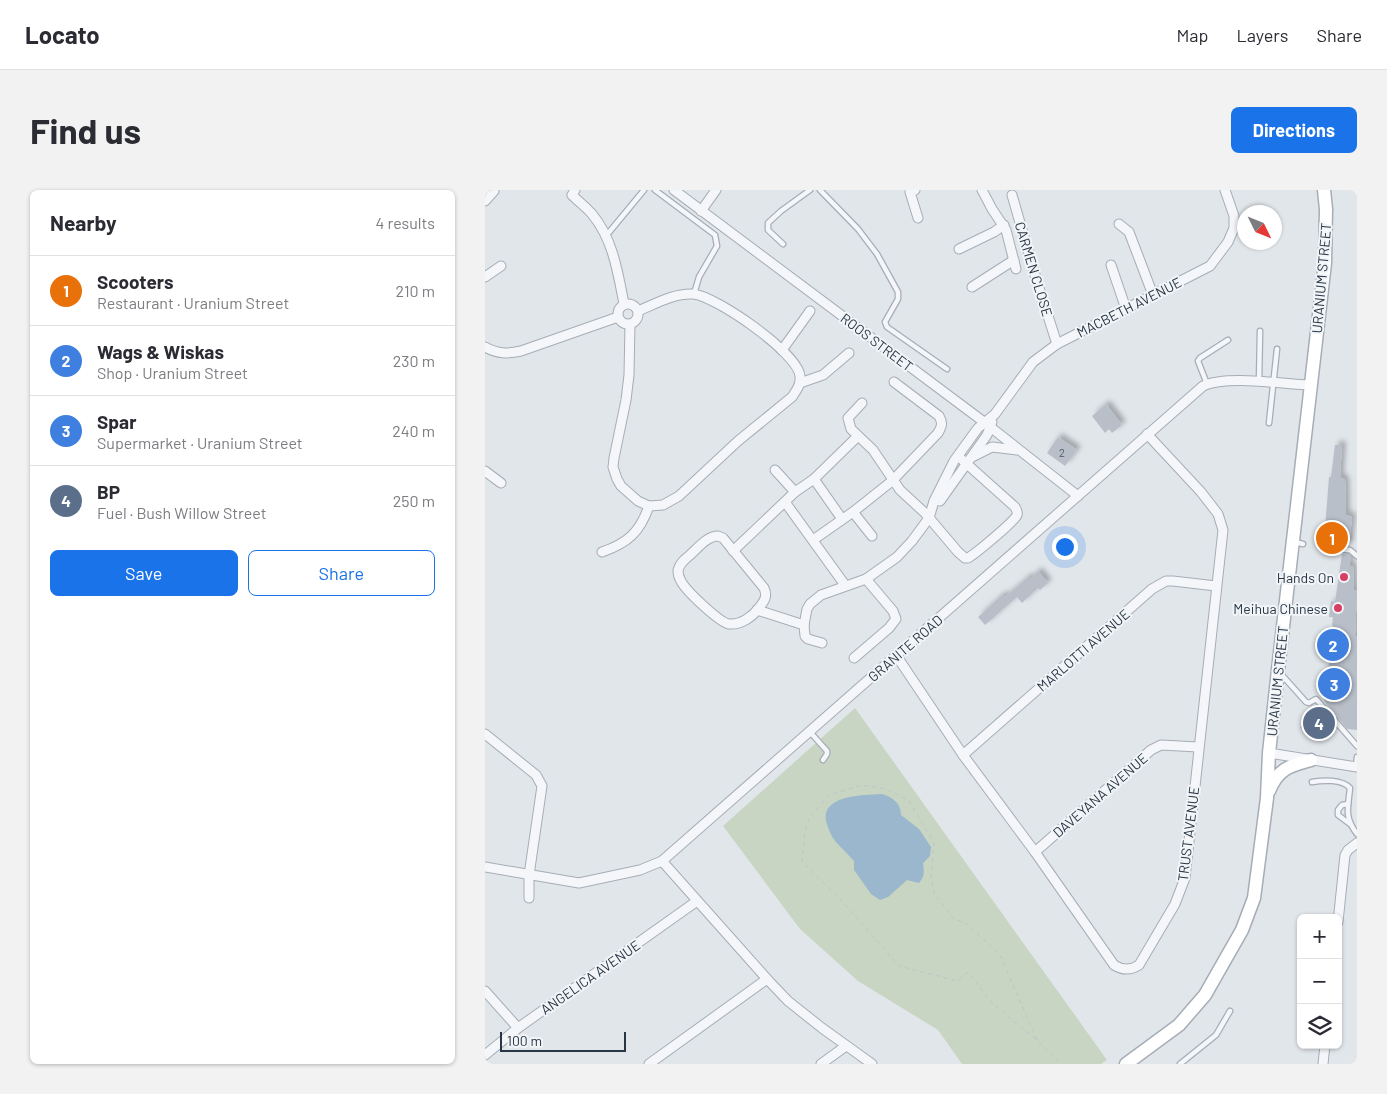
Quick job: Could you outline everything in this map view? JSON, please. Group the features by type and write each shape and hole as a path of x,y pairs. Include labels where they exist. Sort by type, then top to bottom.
{"street":[{"path":"575,190 572,195 591,213 606,236 619,274 624,304"},
{"name":"ROOS STREET","path":"674,190 987,425 1078,496"},
{"path":"701,211 716,190"},
{"path":"915,190 909,192 918,218"},
{"path":"982,190 1004,225 1016,269"},
{"name":"MACBETH AVENUE","path":"987,425 1033,362 1057,344 1205,269 1228,242 1234,228 1235,222 1225,190"},
{"name":"URANIUM STREET","path":"1131,1063 1185,1019 1205,995 1231,951 1249,914 1254,898 1267,798 1269,753 1278,670 1298,543 1310,385 1325,264 1326,209 1324,190"},
{"path":"485,201 494,192"},
{"name":"CARMEN CLOSE","path":"1012,195 1057,344"},
{"path":"1119,224 1129,232 1153,296"},
{"path":"959,249 1004,225"},
{"path":"972,287 1014,260"},
{"path":"1111,265 1126,309"},
{"path":"485,276 501,266"},
{"path":"630,324 629,375 613,468 621,486 638,501 649,506 663,505 679,496 730,447 792,397 800,384 800,376 793,361 782,350 743,319 703,296 694,294 678,296 638,311"},
{"path":"624,304 631,304 638,311 637,319 630,324 623,323 618,317 619,308 624,304"},
{"path":"782,350 810,311"},
{"path":"485,347 508,354 618,317"},
{"path":"800,384 823,375 849,353"},
{"name":"GRANITE ROAD","path":"485,867 572,882 590,882 640,870 662,861 1203,386 1226,380 1310,385"},
{"path":"813,540 853,512 892,481 938,433 942,426 939,416 894,382"},
{"path":"862,403 849,418 851,429 873,450 892,481 929,518 958,552 965,558 968,558 1014,519 1017,514 1015,507 969,461 958,456"},
{"path":"822,643 806,638 803,625 807,609 814,600 845,585 866,579 897,556 912,542 929,518 934,501 958,456 978,428 987,425 987,435 932,508"},
{"name":"TRUST AVENUE","path":"896,655 963,755 1035,852 1114,965 1121,969 1134,968 1144,957 1175,904 1185,878 1223,530 1218,514 1201,492 1147,434"},
{"path":"733,551 795,492 814,479 858,436"},
{"path":"969,461 992,447 998,446 1019,451"},
{"path":"775,470 795,492"},
{"path":"485,471 501,483"},
{"path":"814,479 842,519"},
{"path":"785,502 845,585"},
{"path":"602,552 623,544 633,536 646,516 649,506"},
{"path":"853,512 872,536"},
{"path":"710,537 723,538 766,591 765,599 757,610 744,621 737,624 725,622 693,595 681,582 678,570 682,562 710,537"},
{"path":"854,658 889,628 896,619 893,610 866,579"},
{"name":"MARLOTTI AVENUE","path":"963,755 1152,589 1166,581 1216,586"},
{"path":"757,610 803,625"},
{"path":"485,734 541,781 542,792 529,875 529,898"},
{"name":"DAVEYANA AVENUE","path":"1035,852 1151,750 1161,745 1198,747"},
{"path":"1269,753 1356,767"},
{"path":"1267,798 1272,784 1283,770 1311,760"},
{"path":"1339,914 1345,855 1357,843"},
{"path":"662,861 767,979 805,1015 871,1064"},
{"name":"ANGELICA AVENUE","path":"485,1055 518,1028 697,901"},
{"path":"649,1064 767,979"},
{"path":"485,991 518,1028"},
{"path":"821,1064 846,1046"},
{"path":"1323,1064 1325,1049"}],"lane":[{"path":"606,236 644,190"},
{"path":"655,190 715,235 717,239 717,246 699,277 694,294"},
{"path":"783,244 768,230 767,223 810,190"},
{"path":"820,190 858,229 877,254 898,292 898,299 885,322 887,327 947,369"},
{"path":"1259,382 1261,331"},
{"path":"1207,384 1198,361 1228,340"},
{"path":"1269,423 1277,349"},
{"path":"1330,549 1350,550 1357,556"},
{"path":"1278,670 1306,702 1312,702 1316,699 1357,746"},
{"path":"810,732 827,751 823,760"},
{"path":"1356,767 1357,757"},
{"path":"1311,782 1325,780 1347,784 1350,788 1347,812 1350,824"},
{"path":"1348,804 1341,805 1338,814 1350,824 1357,834"},
{"path":"1180,1064 1216,1035 1230,1011"}],"path":[{"path":"1037,1040 1000,955 967,924 953,918 934,893 931,875 934,843 909,801 886,789 862,785 829,795 810,817 805,831 802,862 845,905 899,966 957,981 968,972 993,1004 1037,1040 1061,1064"}],"green space":[{"path":"855,708 1107,1060 1101,1064 962,1064 938,1030 858,981 800,929 723,826"}],"water":[{"path":"882,794 895,801 901,811 901,815 919,829 931,847 930,856 923,863 924,874 919,883 907,880 888,897 880,900 871,894 854,870 854,861 830,833 826,814 829,807 844,798"}],"building":[{"path":"1106,404 1122,425 1112,433 1109,429 1105,433 1092,416"},
{"path":"1058,437 1077,450 1065,466 1047,453"},
{"path":"1335,445 1342,445 1340,477 1345,480 1346,515 1352,517 1349,546 1324,542 1329,477 1331,477"},
{"path":"1342,554 1351,556 1349,566 1353,566 1354,591 1357,590 1355,636 1357,636 1357,730 1347,729 1322,697 1325,671 1328,671 1331,647 1326,646 1326,638 1335,639 1334,627 1332,625 1333,617 1329,617 1331,601 1335,602"},
{"path":"1038,571 1048,583 1040,590 1038,588 1022,603 1017,597 985,625 978,617 1002,595 1005,597"},
{"path":"1320,710 1335,727 1321,738 1314,730 1307,735 1300,727"}],"place":[{"name":"Scooters","path":"1332,538"},
{"name":"Hands On","path":"1344,577"},
{"name":"Meihua Chinese","path":"1338,608"},
{"name":"Wags & Wiskas","path":"1333,645"},
{"name":"Spar","path":"1334,684"},
{"name":"BP","path":"1319,723"}]}
